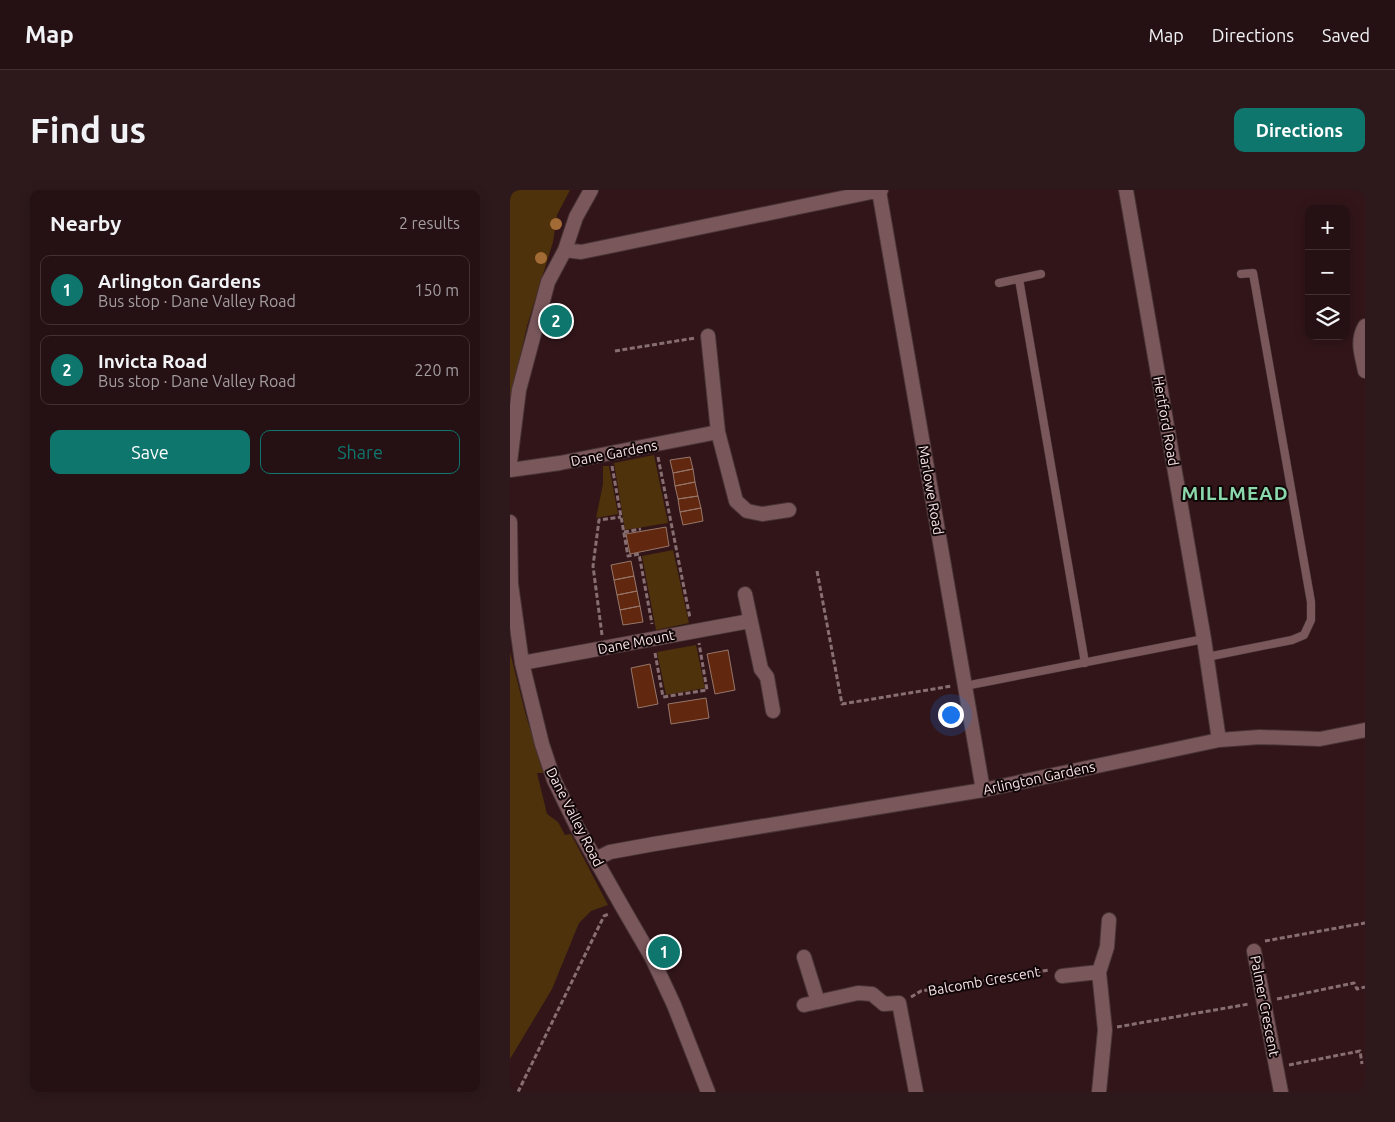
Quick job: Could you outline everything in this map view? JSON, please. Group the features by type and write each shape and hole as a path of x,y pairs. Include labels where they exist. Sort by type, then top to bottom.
{"street":[{"path":"510,462 519,390 548,282 565,250 576,217 591,190"},
{"path":"565,250 581,252 828,195 880,190"},
{"name":"Marlowe Road","path":"880,190 983,790"},
{"name":"Hertford Road","path":"1126,190 1204,639 1219,740"},
{"path":"1365,326 1360,335 1359,344 1365,371"},
{"path":"708,336 718,432 736,501 747,511 762,514 789,510"},
{"name":"Dane Gardens","path":"510,470 560,463 718,432"},
{"name":"Dane Valley Road","path":"510,522 511,584 522,663 542,744 554,780 622,908 652,958 674,1005 708,1092"},
{"path":"744,594 761,669 767,678 773,711"},
{"name":"Dane Mount","path":"522,663 750,620"},
{"name":"Arlington Gardens","path":"596,859 610,852 645,845 983,790 1219,740 1260,737 1320,739 1365,730"},
{"path":"1099,1092 1105,1030 1099,972 1107,948 1109,920"},
{"name":"Palmer Crescent","path":"1254,951 1281,1092"},
{"path":"804,957 818,1002"},
{"path":"1062,976 1099,972"},
{"path":"804,1006 858,993 872,994 884,1004 898,1003 916,1092"}],"lane":[{"path":"1207,657 1292,640 1304,635 1311,620 1311,602 1253,272 1241,274"},
{"path":"999,283 1041,274"},
{"path":"1020,278 1085,663"},
{"path":"965,685 1204,639"}],"path":[{"path":"615,351 708,336"},
{"path":"610,453 628,556 639,554 663,697 707,690 655,445"},
{"path":"604,648 593,566 599,520 620,516"},
{"path":"624,532 641,529"},
{"path":"817,571 842,704 965,685"},
{"path":"518,1092 604,916 622,908"},
{"name":"Palmer Crescent","path":"1254,951 1253,943 1365,923"},
{"name":"Balcomb Crescent","path":"898,1003 921,992 1051,969 1062,976"},
{"path":"1288,996 1354,983 1357,989 1365,987"},
{"path":"1105,1030 1242,1006"},
{"path":"1276,1068 1360,1051 1362,1064"}],"shaded area":[{"path":"510,190 570,190 557,215 553,242 527,326 510,401"},
{"path":"654,455 668,523 625,530 614,463"},
{"path":"603,466 609,466 618,514 596,518 603,484"},
{"path":"673,550 689,623 656,630 642,556"},
{"path":"696,645 705,688 666,695 657,652"},
{"path":"510,652 526,716 544,773 537,773 547,814 558,822 565,835 571,834 608,905 591,911 579,923 552,989 510,1059"}],"building":[{"path":"690,457 693,469 673,473 670,460"},
{"path":"693,469 695,482 675,486 673,473"},
{"path":"695,482 698,496 678,499 675,486"},
{"path":"698,496 701,508 680,512 678,499"},
{"path":"701,508 703,521 683,525 680,512"},
{"path":"666,527 669,546 630,554 626,534"},
{"path":"631,561 634,576 614,580 611,565"},
{"path":"634,576 637,591 617,595 614,580"},
{"path":"637,591 640,606 620,610 617,595"},
{"path":"640,606 643,622 623,625 620,610"},
{"path":"728,650 735,690 715,694 707,654"},
{"path":"650,664 658,704 638,708 631,668"},
{"path":"706,698 709,718 671,724 668,704"}],"place":[{"name":"Invicta Road","path":"556,321"},
{"name":"Arlington Gardens","path":"664,952"}],"district":[{"name":"MILLMEAD","path":"1235,493"}]}
